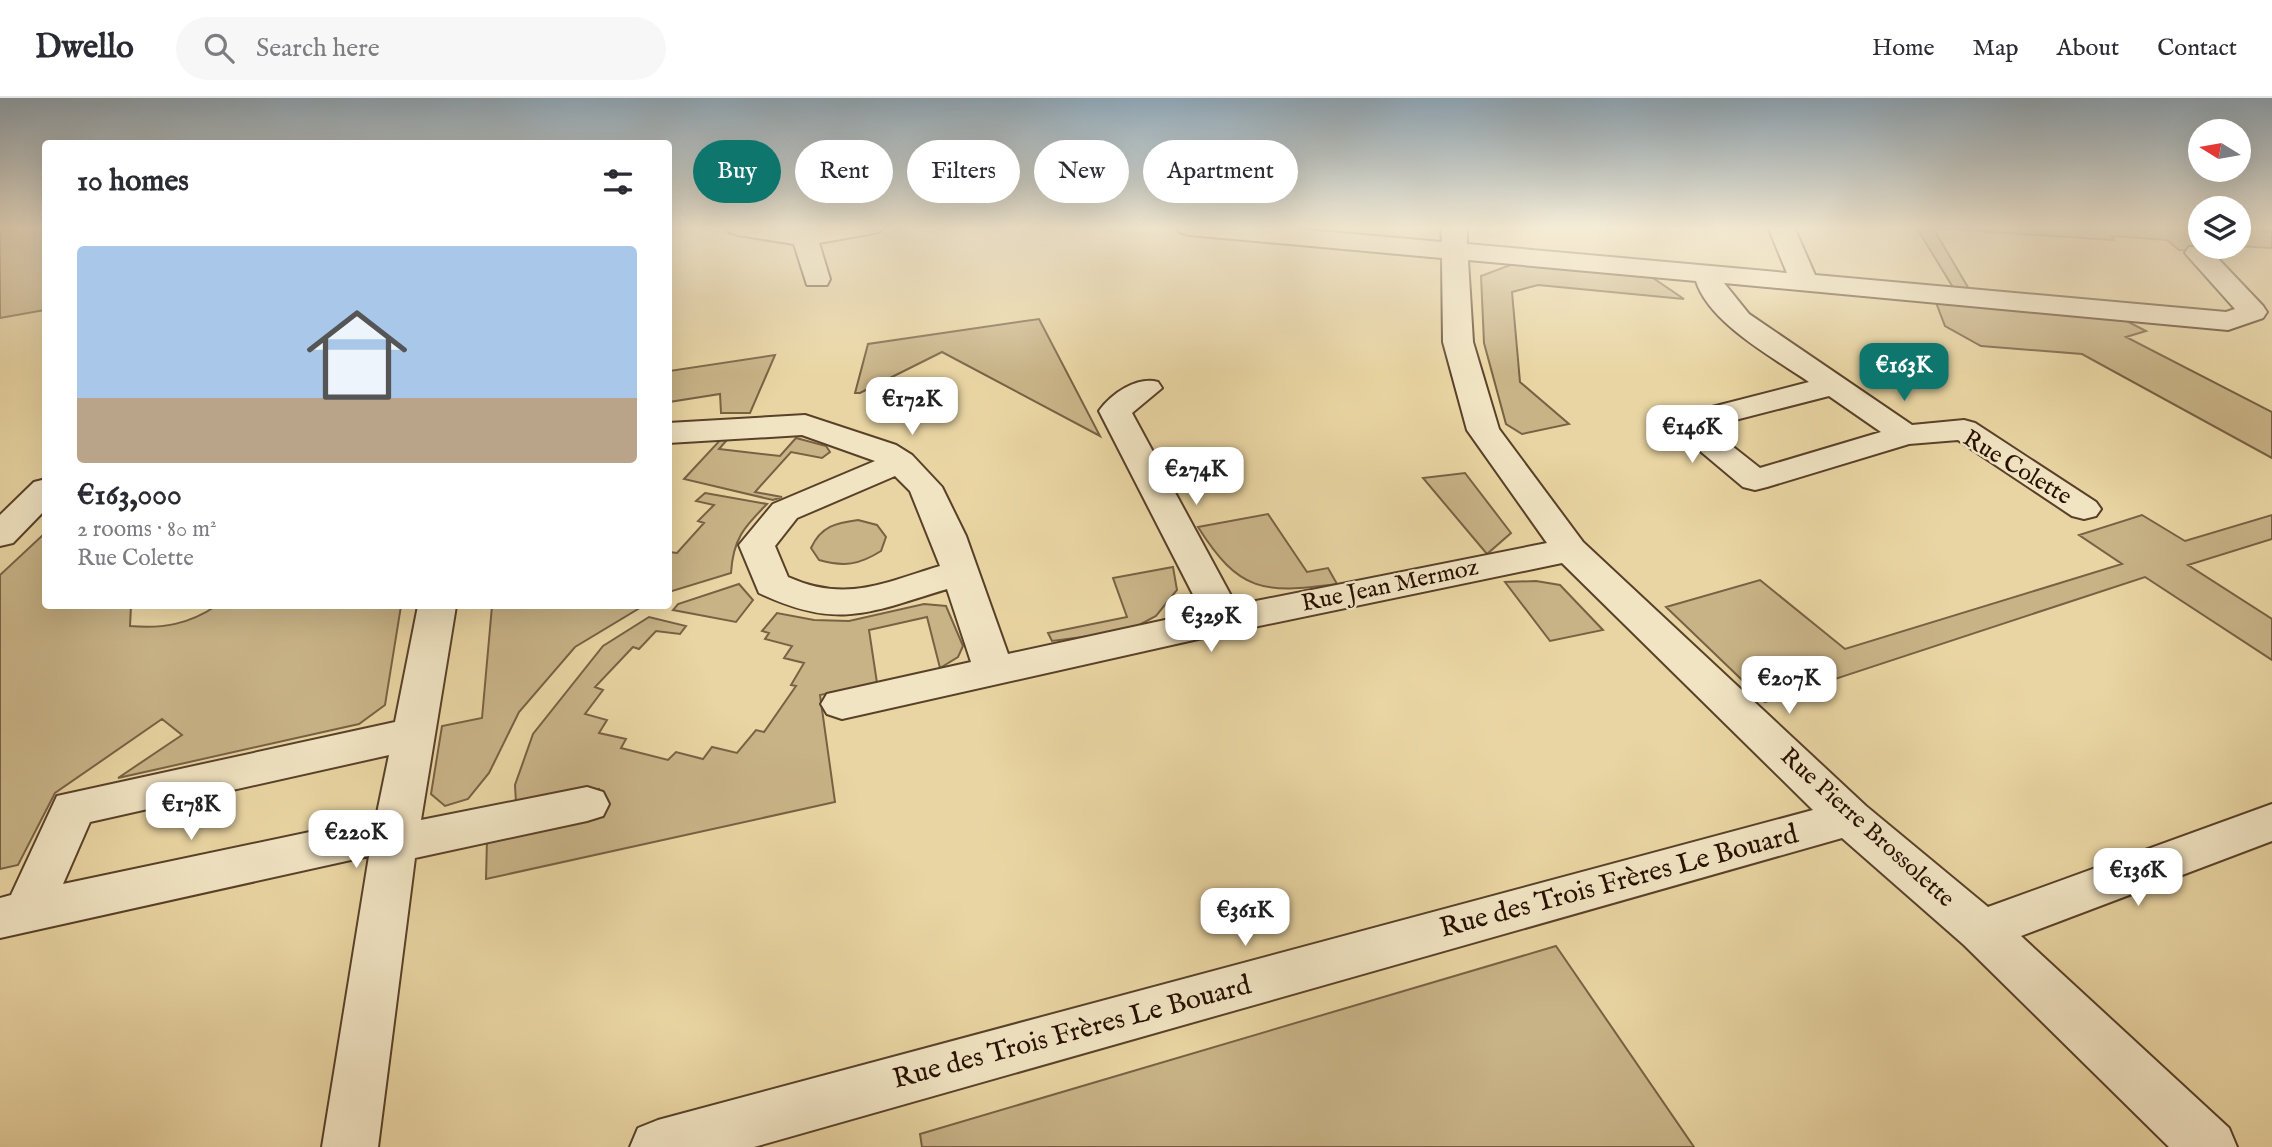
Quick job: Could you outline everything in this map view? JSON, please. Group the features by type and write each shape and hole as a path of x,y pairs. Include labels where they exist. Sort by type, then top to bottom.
{"street":[{"name":"Rue Pierre Brossolette","path":"1455,276 1458,342 1483,430 1570,550 1850,818 1981,930 2209,1147"},
{"path":"1906,435 1830,386 1739,320 1713,292 1708,276 2228,321 2253,312 2219,276"},
{"path":"1802,276 1805,284"},
{"name":"Rue Colette","path":"1830,386 1684,424 1755,480 1906,435 1964,430 2084,509"},
{"path":"1147,388 1115,411 1225,620"},
{"path":"672,433 805,425 884,452 900,462 925,487 948,536 994,671"},
{"path":"900,462 785,511 757,545 772,584 807,600 859,603 960,573"},
{"path":"0,535 42,493"},
{"name":"Rue Jean Mermoz","path":"842,704 1225,620 1570,550"},
{"path":"350,1147 395,838 436,609"},
{"path":"13,915 73,808 414,734"},
{"path":"13,915 395,838 587,804"},
{"name":"Rue des Trois Frères Le Bouard","path":"658,1147 1850,818"},
{"path":"1981,930 2272,822"}],"shaded area":[{"path":"0,276 42,276 42,311 0,318"},
{"path":"1481,276 1650,276 1684,299 1538,285 1512,292 1520,382 1569,424 1522,434 1506,424 1484,343"},
{"path":"1946,276 1961,276 1969,289 1954,289"},
{"path":"1935,300 2115,315 2146,331 2126,337 2272,412 2272,458 2082,354 1981,346 1945,326"},
{"path":"1039,319 1100,436 942,352 860,393 855,393 868,344"},
{"path":"775,355 750,413 721,413 720,394 672,402 672,371"},
{"path":"733,433 719,449 780,456 796,438 826,446 830,452 822,458 791,452 755,492 782,497 773,500 684,479 723,437"},
{"path":"1465,473 1511,533 1487,554 1423,478"},
{"path":"705,493 767,504 741,534 734,551 731,573 672,591 672,552 677,553 704,523 698,521 714,505 696,501"},
{"path":"1268,514 1307,572 1328,568 1337,584 1290,588 1255,584 1227,565 1198,527"},
{"path":"2142,515 2185,541 2272,515 2272,539 2188,565 2272,619 2272,660 2145,577 1765,702 1666,607 1760,580 1845,649 2122,564 2079,535"},
{"path":"858,520 877,525 886,537 881,551 851,563 836,564 819,560 811,548 819,535 836,524"},
{"path":"42,536 42,609 131,609 130,626 154,627 175,624 211,609 401,609 385,705 359,724 118,778 182,735 162,719 55,793 18,865 0,869 0,575"},
{"path":"1173,567 1177,590 1156,616 1128,631 1052,641 1048,633 1127,617 1113,578"},
{"path":"1536,581 1560,585 1603,630 1550,641 1505,582"},
{"path":"739,584 753,600 736,622 673,610 678,604"},
{"path":"924,604 946,606 963,646 958,657 940,668 927,617 869,630 877,683 820,695 835,802 486,879 487,839 602,811 599,789 536,804 516,803 515,785 533,734 603,646 649,617 686,626 680,634 656,631 639,649 633,647 595,687 603,690 585,714 607,720 599,733 626,739 621,748 668,760 676,752 703,759 712,747 737,753 756,730 764,732 796,686 791,685 804,663 784,658 792,646 765,639 769,633 762,631 777,613 814,620 849,621"},
{"path":"492,609 638,609 575,647 519,712 489,773 468,799 445,806 431,794 442,726 482,718"},
{"path":"1556,946 1694,1147 922,1147 920,1134"}]}
